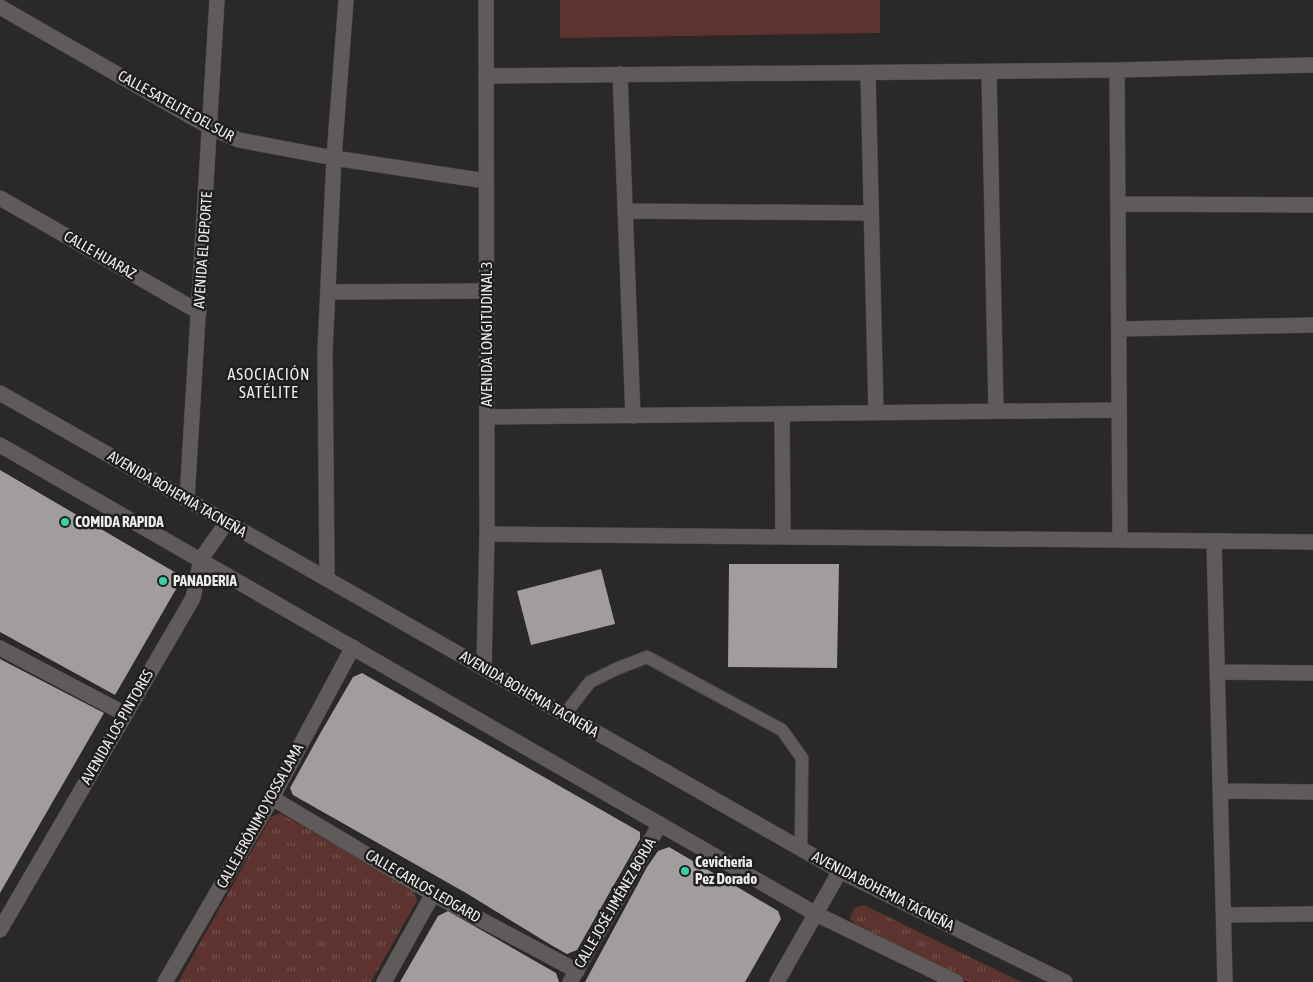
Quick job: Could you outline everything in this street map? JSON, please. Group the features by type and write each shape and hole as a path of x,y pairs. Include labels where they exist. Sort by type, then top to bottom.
{"street":[{"name":"AVENIDA EL DEPORTE","path":"187,500 218,0"},
{"path":"326,579 325,351 334,158 346,0"},
{"name":"AVENIDA LONGITUDINAL 3","path":"484,668 487,534 486,0"},
{"name":"CALLE SATELITE DEL SUR","path":"0,7 211,128 239,140 334,158 486,181"},
{"path":"486,76 989,72 1313,65"},
{"path":"1117,70 1120,540"},
{"path":"868,72 876,413"},
{"path":"989,72 996,411"},
{"path":"620,74 634,416"},
{"name":"CALLE HUARAZ","path":"0,198 199,312"},
{"path":"1118,204 1313,206"},
{"path":"626,212 871,213"},
{"path":"329,292 487,291"},
{"path":"1119,329 1313,325"},
{"name":"AVENIDA BOHEMIA TACNEÑA","path":"0,393 840,871 1065,982"},
{"path":"487,417 1119,410"},
{"path":"782,414 783,537"},
{"path":"0,446 816,914 956,982"},
{"name":"AVENIDA LOS PINTORES","path":"0,930 193,598 201,560 227,522"},
{"path":"487,534 1313,542"},
{"path":"1214,541 1225,982"},
{"path":"0,648 124,714"},
{"name":"CALLE JERÓNIMO YOSSA LAMA","path":"165,982 272,798 352,648"},
{"path":"1218,672 1313,673"},
{"path":"1220,791 1313,792"},
{"name":"CALLE CARLOS LEDGARD","path":"272,798 574,976"},
{"name":"CALLE JOSÉ JIMÉNEZ BORJA","path":"574,976 660,824"},
{"path":"777,982 840,871"},
{"path":"384,982 433,894"},
{"path":"1224,915 1313,914"}],"lane":[{"path":"565,714 590,682 647,657 782,730 802,758 801,849"}],"green space":[{"path":"560,0 880,0 880,33 560,38"},
{"path":"280,813 413,890 417,901 371,982 178,982 271,817"},
{"path":"864,905 1021,982 969,982 857,928 850,918 854,908"}],"building":[{"path":"0,470 183,577 115,695 0,632"},
{"path":"729,564 839,564 837,668 728,667"},
{"path":"601,569 615,624 531,645 517,591"},
{"path":"0,659 104,713 0,893"},
{"path":"362,673 640,832 640,839 577,950 567,954 466,893 293,795 290,788 321,732 353,677"},
{"path":"669,847 778,911 781,919 745,982 585,982 647,867 658,851"},
{"path":"448,911 556,973 559,982 400,982 438,916"}],"place":[{"name":"COMIDA RAPIDA","path":"65,522"},
{"name":"PANADERIA","path":"163,581"},
{"name":"Cevicheria Pez Dorado","path":"685,871"}],"district":[{"name":"ASOCIACIÓN SATÉLITE","path":"269,383"}]}
